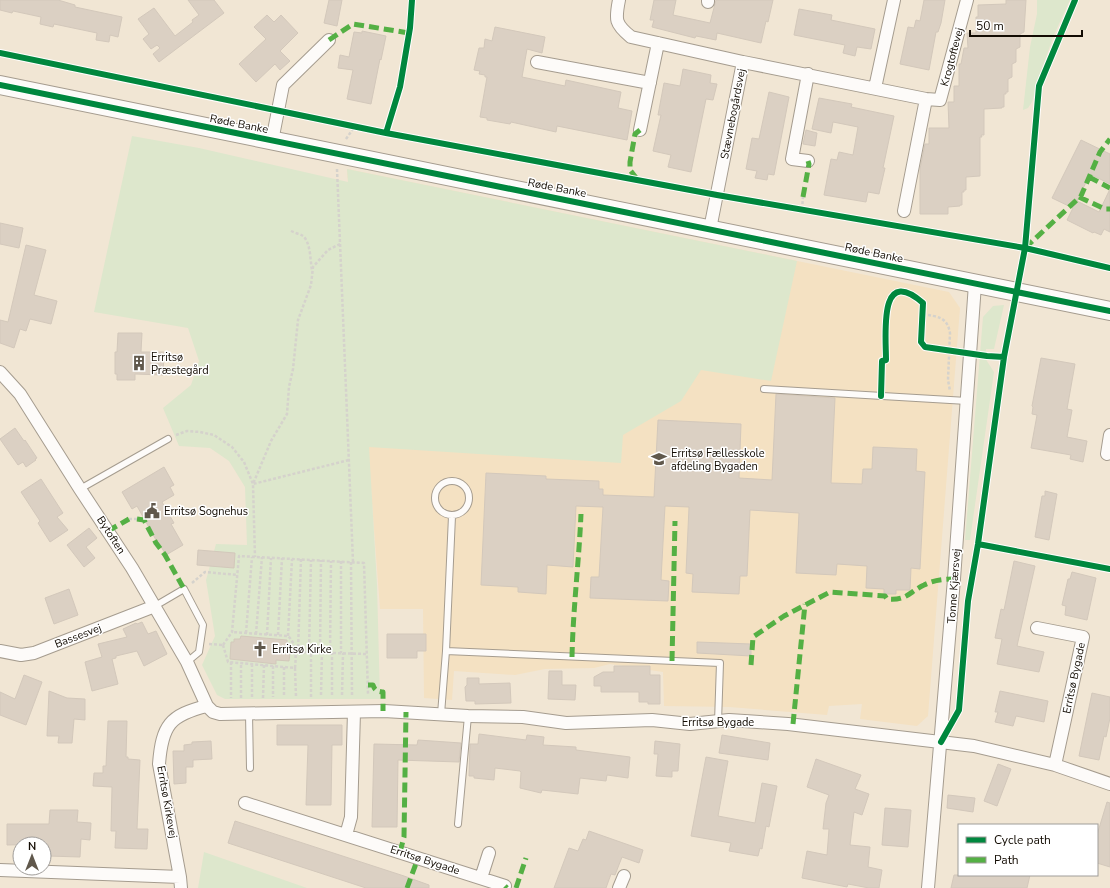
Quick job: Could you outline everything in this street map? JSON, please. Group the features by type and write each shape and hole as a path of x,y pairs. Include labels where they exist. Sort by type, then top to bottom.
{"street":[{"name":"Stævnebogårdsvej","path":"619,0 616,16 621,29 631,37 743,62 710,229"},
{"path":"875,88 894,0"},
{"name":"Krogtoftevej","path":"743,62 926,99 940,100 967,0"},
{"path":"272,141 283,86 328,40"},
{"path":"640,130 658,43"},
{"path":"537,62 650,83"},
{"path":"808,74 792,158 808,161"},
{"name":"Røde Banke","path":"0,85 1110,311"},
{"path":"904,211 926,99"},
{"name":"Tonne Kjærsvej","path":"928,888 941,742 976,284"},
{"name":"Bytoften","path":"0,372 20,394 132,568 188,662 207,706"},
{"path":"1106,454 1110,435"},
{"name":"Bassesvej","path":"0,651 21,655 34,653 154,606"},
{"name":"Erritsø Bygade","path":"1037,628 1083,637 1055,765"},
{"name":"Erritsø Bygade","path":"207,706 213,712 220,714 391,711 468,716 523,717 566,723 652,720 690,724 729,720 788,724 974,746 1055,765 1110,784"},
{"name":"Erritsø Kirkevej","path":"0,870 180,882 159,764 160,752 167,729 176,718 191,710 207,706"},
{"path":"346,835 351,817 354,712"},
{"name":"Erritsø Bygade","path":"245,803 505,886"},
{"path":"481,878 488,853"},
{"path":"619,888 624,876"}],"lane":[{"path":"764,389 967,401"},
{"path":"80,489 168,438"},
{"path":"447,482 457,482 465,487 469,494 469,502 466,509 460,514 452,516 442,513 436,505 435,496 439,487 447,482"},
{"path":"441,714 446,651 452,516"},
{"path":"154,606 184,589 203,625 200,652 188,662"},
{"path":"446,651 720,663 718,722"},
{"path":"249,714 250,768"},
{"path":"458,824 468,716"}],"path":[{"path":"347,124 361,127"},
{"path":"336,154 349,460 352,562 352,695"},
{"path":"802,209 803,197"},
{"path":"794,208 809,210"},
{"path":"291,231 302,235 308,244 312,275"},
{"path":"253,484 271,441 287,414 298,320 311,285 313,267 328,250 340,244"},
{"path":"923,314 941,318 948,325 950,332 948,380 953,400"},
{"path":"168,438 187,431 214,434 232,447 244,462 253,484 254,557 246,634"},
{"path":"253,484 349,460"},
{"path":"129,518 137,519"},
{"path":"223,646 232,632 239,556 364,563 368,694"},
{"path":"256,634 262,557"},
{"path":"267,635 271,558"},
{"path":"278,636 282,558"},
{"path":"288,636 292,559"},
{"path":"296,697 295,668 301,559"},
{"path":"311,560 311,697"},
{"path":"321,560 321,695"},
{"path":"331,561 332,695"},
{"path":"341,561 342,695"},
{"path":"184,589 205,572 238,575"},
{"path":"232,632 288,636 293,641 297,652"},
{"path":"210,644 223,646"},
{"path":"223,646 228,662 295,668"},
{"path":"297,652 367,654"},
{"path":"231,662 231,698"},
{"path":"241,698 242,663"},
{"path":"252,664 252,698"},
{"path":"262,698 264,665"},
{"path":"273,666 273,697"},
{"path":"284,667 284,697"}],"shaded area":[{"name":"Erritsø Fællesskole afdeling Bygaden","path":"347,169 949,292 960,308 928,716 917,726 860,719 862,704 829,706 827,715 729,707 664,706 663,672 610,664 594,668 545,669 515,675 454,671 452,700 424,698 423,609 380,609"}],"green space":[{"path":"1037,0 1070,0 1053,37 1032,102 1028,108 1023,110 1030,47 1037,14"},
{"path":"132,136 199,148 348,182 347,169 797,261 771,381 701,370 681,401 623,435 621,463 369,447 377,584 380,699 225,699 217,695 202,665 215,636 206,580 216,544 247,545 245,487 229,461 210,448 179,446 163,408 191,385 199,361 188,328 94,312"},
{"path":"1004,305 994,349 986,349 985,358 994,372 970,540 965,540 983,317 993,306"},
{"path":"204,852 307,888 198,888"}],"building":[{"path":"0,0 58,0 75,5 75,7 122,17 118,37 110,35 109,42 96,40 97,33 54,24 53,27 40,24 41,17 13,11 12,13 0,10"},
{"path":"188,0 214,0 224,13 159,62 153,54 160,48 157,45 151,49 143,39 149,34 138,19 154,8 175,36 193,22 192,20 199,15"},
{"path":"329,0 342,0 337,26 324,23"},
{"path":"654,0 676,0 673,15 710,23 716,0 773,0 761,43 717,33 716,40 696,36 695,38 652,27 654,20 650,20"},
{"path":"924,0 945,0 941,23 938,32 936,32 929,70 900,64 908,27 914,28 916,20 920,21"},
{"path":"1006,0 1026,0 1024,32 1020,34 1020,47 1016,49 1016,62 1012,64 1012,77 1008,79 1008,92 1004,94 1004,107 984,109 984,135 981,135 982,137 980,137 980,176 966,177 966,190 962,192 962,205 948,207 948,214 920,214 920,169 925,144 929,144 929,128 949,128 948,102 954,102 954,86 959,86 959,64 961,64 964,48 968,48 967,33 976,33 978,5 1006,4"},
{"path":"799,9 832,15 831,20 875,29 871,49 857,47 855,56 843,53 845,45 794,35"},
{"path":"267,15 274,22 281,15 298,33 280,51 290,61 280,70 275,64 256,82 239,64 266,39 254,27"},
{"path":"495,27 545,37 542,53 527,49 522,77 565,86 566,80 621,92 618,108 632,111 627,140 557,126 556,132 511,122 510,124 487,120 487,118 480,117 487,77 479,74 480,71 474,70 479,48 484,48 485,39 492,41"},
{"path":"362,31 386,36 371,104 347,99 353,70 338,68 340,55 349,57 354,32 362,33"},
{"path":"683,69 711,75 710,83 717,84 713,100 706,99 691,172 668,167 671,155 653,151 661,115 658,115 664,83 680,86"},
{"path":"769,92 789,97 774,175 768,174 767,180 755,178 757,171 746,169 752,138 759,139"},
{"path":"819,98 852,104 851,107 894,116 879,194 868,192 866,202 824,195 831,159 837,160 839,152 853,155 858,127 833,122 831,133 812,129"},
{"path":"806,130 817,133 815,146 803,144"},
{"path":"1081,140 1110,154 1110,184 1090,174 1077,201 1099,212 1110,189 1110,232 1104,229 1101,235 1094,232 1093,233 1067,220 1073,208 1052,198"},
{"path":"0,223 23,228 19,248 0,244"},
{"path":"26,245 46,250 34,295 57,301 51,324 30,319 26,331 20,329 14,348 0,343 0,320 8,322"},
{"name":"Erritsø Præstegård","path":"118,333 142,333 141,352 164,352 163,375 135,374 135,380 117,380 117,374 115,374 115,352 117,352"},
{"path":"1041,358 1075,364 1067,409 1072,410 1067,437 1087,441 1083,462 1070,459 1071,455 1031,448 1037,415 1032,414 1032,406"},
{"name":"Erritsø Fællesskole afdeling Bygaden","path":"776,394 835,398 831,483 862,484 863,469 872,469 873,447 917,449 916,471 925,472 920,569 911,568 910,590 896,590 896,594 884,594 884,589 866,588 867,566 837,564 836,575 796,573 799,513 750,510 747,576 740,576 739,594 692,592 693,574 686,573 689,507 665,506 661,580 669,581 668,601 590,598 591,577 599,577 603,507 576,506 573,567 547,565 546,594 518,592 518,587 481,585 486,473 546,476 546,479 599,481 599,489 603,489 603,495 654,497 658,420 741,424 739,478 772,480"},
{"path":"15,428 37,458 26,467 23,462 18,465 0,439"},
{"name":"Erritsø Sognehus","path":"164,467 174,485 170,487 174,495 162,502 174,523 171,524 183,545 166,555 137,506 132,509 122,492"},
{"path":"41,479 63,513 57,517 68,530 50,542 38,523 40,521 21,492"},
{"path":"1045,491 1057,494 1049,540 1035,537 1042,496 1045,496"},
{"path":"89,528 97,538 86,547 95,558 84,567 67,545"},
{"path":"198,550 235,553 234,568 197,565"},
{"path":"1014,561 1035,566 1017,646 1044,652 1039,672 997,664 1002,639 995,638 1001,609 1004,610"},
{"path":"1072,572 1096,578 1087,620 1065,615 1066,606 1062,605 1068,579 1070,579"},
{"path":"69,589 78,615 54,624 45,598"},
{"path":"142,622 148,634 156,631 167,654 144,666 137,651 116,656 116,658 112,659 118,684 92,691 85,662 102,657 98,644 127,637 123,629"},
{"path":"387,634 426,634 426,651 417,651 417,658 387,658"},
{"name":"Erritsø Kirke","path":"241,636 287,640 287,643 291,644 289,661 276,660 276,664 230,659 231,642 234,642 234,639 240,639"},
{"path":"697,642 751,644 751,656 697,653"},
{"path":"614,666 650,666 650,675 660,675 660,704 639,702 639,692 601,692 601,686 594,686 594,677 603,672 614,672"},
{"path":"549,671 562,671 562,685 576,685 575,700 548,699"},
{"path":"24,675 42,682 26,725 0,715 0,692 15,699"},
{"path":"467,678 479,678 479,684 510,683 511,703 475,704 475,701 466,701 465,687 467,685"},
{"path":"49,691 67,698 85,699 85,720 74,719 72,743 58,743 59,736 47,736"},
{"path":"1000,691 1048,701 1044,722 1016,716 1013,726 995,722 998,712 995,712"},
{"path":"1092,693 1110,697 1110,718 1106,737 1104,736 1099,760 1079,756"},
{"path":"108,721 127,721 126,757 128,757 128,759 140,760 137,829 148,829 147,849 115,848 116,831 111,831 112,787 93,786 94,773 103,773 103,766 106,766"},
{"path":"277,725 342,725 342,745 332,745 331,805 306,805 308,745 277,745"},
{"path":"479,734 526,740 527,735 544,737 543,745 576,747 576,750 630,757 628,778 607,775 606,781 580,778 578,794 542,790 541,793 520,788 520,771 495,768 494,780 474,778 474,776 469,776 470,744 478,744"},
{"path":"722,735 770,743 768,760 719,753"},
{"path":"418,740 461,743 459,762 398,760 397,827 372,827 374,744 417,745"},
{"path":"211,741 212,759 193,760 193,767 186,767 186,783 174,784 173,751 184,751 184,745 192,744 192,742"},
{"path":"655,741 680,744 678,771 672,771 672,777 656,776 658,754 654,754"},
{"path":"706,757 728,761 718,816 755,823 762,783 777,786 769,827 766,826 762,849 760,848 758,856 729,851 731,843 691,836"},
{"path":"816,759 861,775 855,789 869,794 862,815 854,812 850,845 870,847 868,867 882,870 879,888 869,888 848,884 847,887 802,878 807,851 827,855 829,829 823,829 826,803 829,795 807,787"},
{"path":"998,764 1011,769 997,806 984,801"},
{"path":"948,795 975,798 973,812 947,808"},
{"path":"1107,802 1110,803 1110,867 1098,863 1098,832"},
{"path":"885,808 911,810 908,847 882,845"},
{"path":"50,810 78,810 77,822 91,823 90,840 81,839 80,857 52,856 52,836 12,836 12,845 7,845 7,824 49,824"},
{"path":"235,821 404,876 429,885 429,888 366,888 228,843"},
{"path":"589,831 643,850 639,863 622,857 615,875 611,874 606,888 554,888 569,848 578,851 583,839 586,840"},
{"path":"954,875 1030,876 1027,888 951,888"}],"marked path":[{"path":"329,40 353,24 409,33"},
{"path":"637,179 630,170 630,162 635,134 640,130"},
{"path":"1025,248 1081,196 1100,152 1110,139"},
{"path":"803,197 809,164 808,161"},
{"path":"1089,177 1110,188"},
{"path":"1079,197 1105,209 1110,209"},
{"path":"572,657 581,514"},
{"path":"108,531 129,519"},
{"path":"137,519 144,520 184,589"},
{"path":"672,661 675,521"},
{"path":"751,665 753,637 784,616 830,592 885,596 887,599 899,599 932,582 954,579"},
{"path":"793,724 805,604"},
{"path":"368,685 373,685 376,690 383,692 383,711"},
{"path":"400,852 404,837 406,712"},
{"path":"407,888 418,858"},
{"path":"516,888 526,858"}],"cycle path":[{"path":"386,133 400,87 410,28 412,0"},
{"path":"941,742 959,710 968,601 978,544 1004,357 1025,248 1039,86 1075,0"},
{"path":"0,53 386,133 717,195 1025,248 1110,268"},
{"path":"0,85 1110,311"},
{"path":"881,396 882,361 886,360 885,335 888,308 892,297 898,292 908,293 923,303 921,342 925,347 1004,357"},
{"path":"978,544 1110,569"}],"place":[{"name":"Erritsø Præstegård","path":"139,363"},
{"name":"Erritsø Fællesskole afdeling Bygaden","path":"659,459"},
{"name":"Erritsø Sognehus","path":"152,511"},
{"name":"Erritsø Kirke","path":"260,649"}]}
